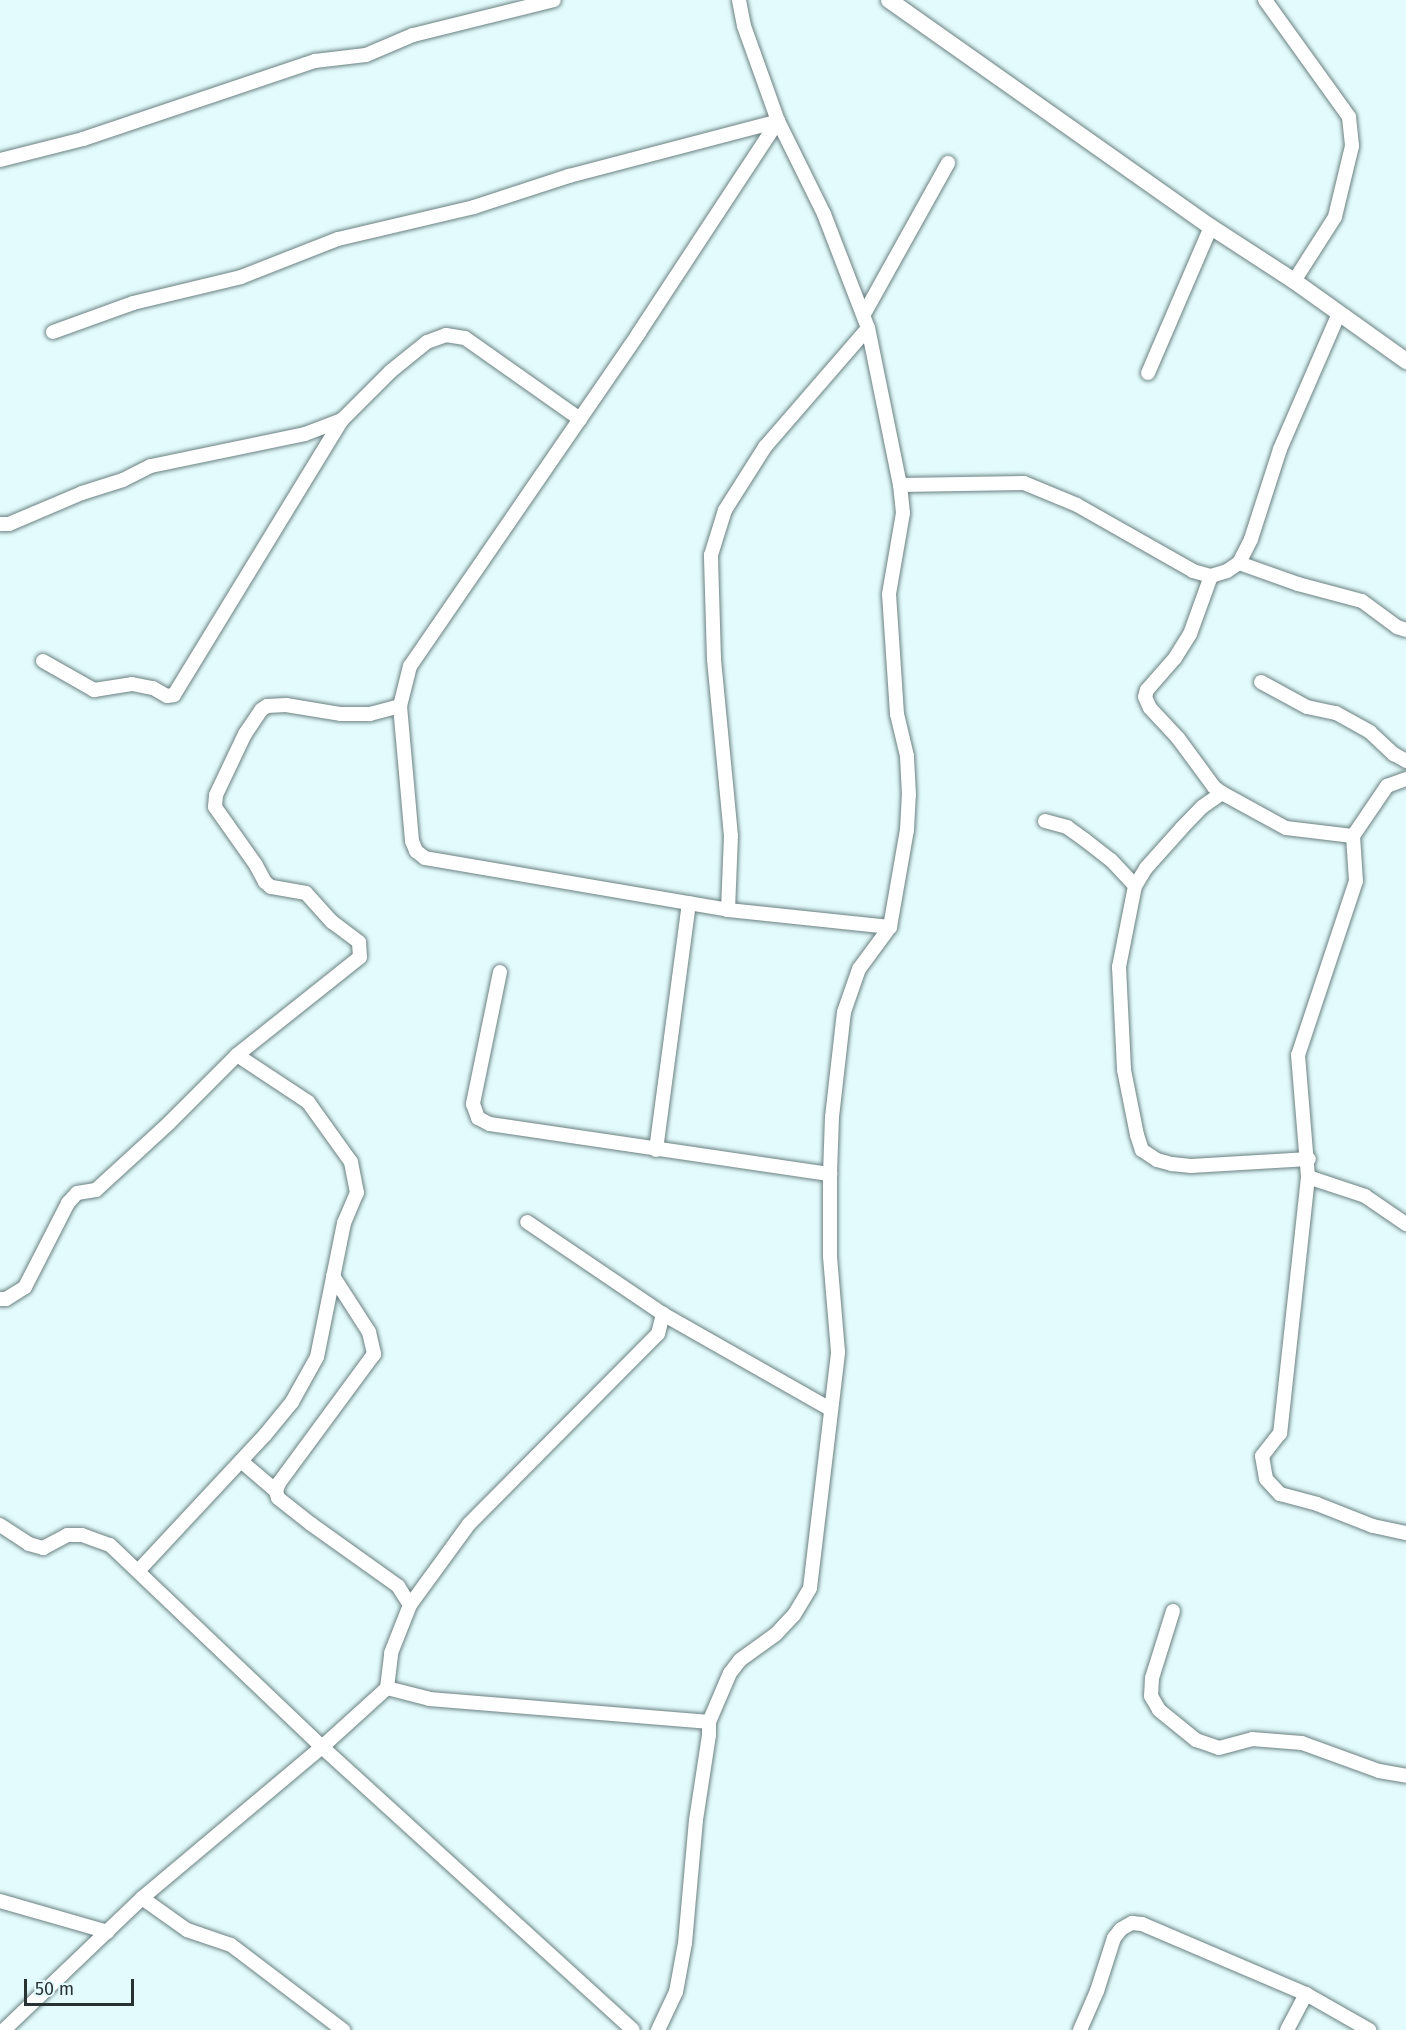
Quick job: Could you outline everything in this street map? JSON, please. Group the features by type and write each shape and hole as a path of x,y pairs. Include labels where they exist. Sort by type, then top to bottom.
{"street":[{"path":"0,160 83,139 315,61 366,55 413,35 554,0"},
{"path":"657,2030 676,1992 685,1943 696,1820 709,1736 709,1722 730,1673 740,1660 776,1634 794,1616 810,1588 838,1352 830,1256 830,1174 832,1118 844,1012 859,969 890,927 908,830 907,756 897,714 889,594 903,513 900,485 866,321 824,214 778,121 744,26 739,0"},
{"path":"889,0 1211,228 1294,281 1406,361"},
{"path":"1265,0 1349,117 1352,146 1335,217 1294,281"},
{"path":"52,332 133,303 241,277 338,239 474,207 569,176 778,121"},
{"path":"778,121 580,419 410,666 400,706 412,841 417,851 425,858 728,910 890,927"},
{"path":"728,910 731,836 714,659 711,555 724,510 765,447 866,321 948,164"},
{"path":"1148,373 1211,228"},
{"path":"900,485 1024,483 1077,504 1193,571 1211,576 1227,571 1239,563 1251,539 1280,449 1339,313"},
{"path":"43,661 94,690 132,684 153,688 167,696 174,695 342,420 391,370 427,342 446,335 465,338 580,419"},
{"path":"0,524 9,524 123,480 151,466 305,434 342,420"},
{"path":"1239,563 1298,584 1362,601 1397,627 1406,630"},
{"path":"1211,576 1190,634 1176,658 1152,681 1145,697 1150,708 1178,738 1214,787 1222,793 1286,828 1353,836"},
{"path":"1261,682 1307,707 1336,713 1371,732 1394,754 1406,761"},
{"path":"0,1299 6,1299 25,1287 68,1203 77,1193 96,1190 169,1123 237,1055 360,957 359,942 332,922 306,893 271,887 265,882 256,865 219,815 215,807 216,795 245,734 267,706 286,705 341,714 370,714 400,706"},
{"path":"1406,779 1387,786 1353,836 1356,880 1298,1055 1309,1159 1308,1177 1280,1433 1262,1456 1266,1479 1280,1494 1317,1504 1373,1526 1406,1533"},
{"path":"1222,793 1202,807 1181,829 1146,868 1136,886 1119,967 1119,1017 1124,1070 1142,1150 1157,1160 1191,1166 1309,1159"},
{"path":"1045,821 1067,827 1111,860 1136,886"},
{"path":"656,1149 689,903"},
{"path":"500,972 473,1104 478,1118 490,1124 830,1174"},
{"path":"139,1570 241,1461 292,1402 317,1357 344,1223 357,1193 351,1162 308,1102 237,1055"},
{"path":"1308,1177 1365,1196 1406,1224"},
{"path":"527,1222 663,1314 830,1410"},
{"path":"276,1491 279,1483 374,1354 369,1332 333,1276"},
{"path":"4,2030 36,1996 108,1932 142,1898 322,1747 387,1688 391,1653 410,1605 469,1524 658,1334 663,1314"},
{"path":"241,1461 276,1491 278,1498 399,1586 410,1605"},
{"path":"0,1525 29,1544 43,1548 67,1535 82,1535 110,1545 139,1570 176,1611 322,1747 633,2030"},
{"path":"1173,1611 1152,1678 1150,1696 1159,1710 1196,1740 1219,1748 1252,1739 1302,1743 1379,1771 1406,1776"},
{"path":"387,1688 430,1699 709,1722"},
{"path":"142,1898 187,1930 231,1945 343,2030"},
{"path":"0,1901 108,1932"},
{"path":"1080,2030 1097,1991 1114,1938 1121,1929 1132,1923 1142,1924 1306,1994 1369,2030"},
{"path":"1287,2030 1306,1994"}]}
